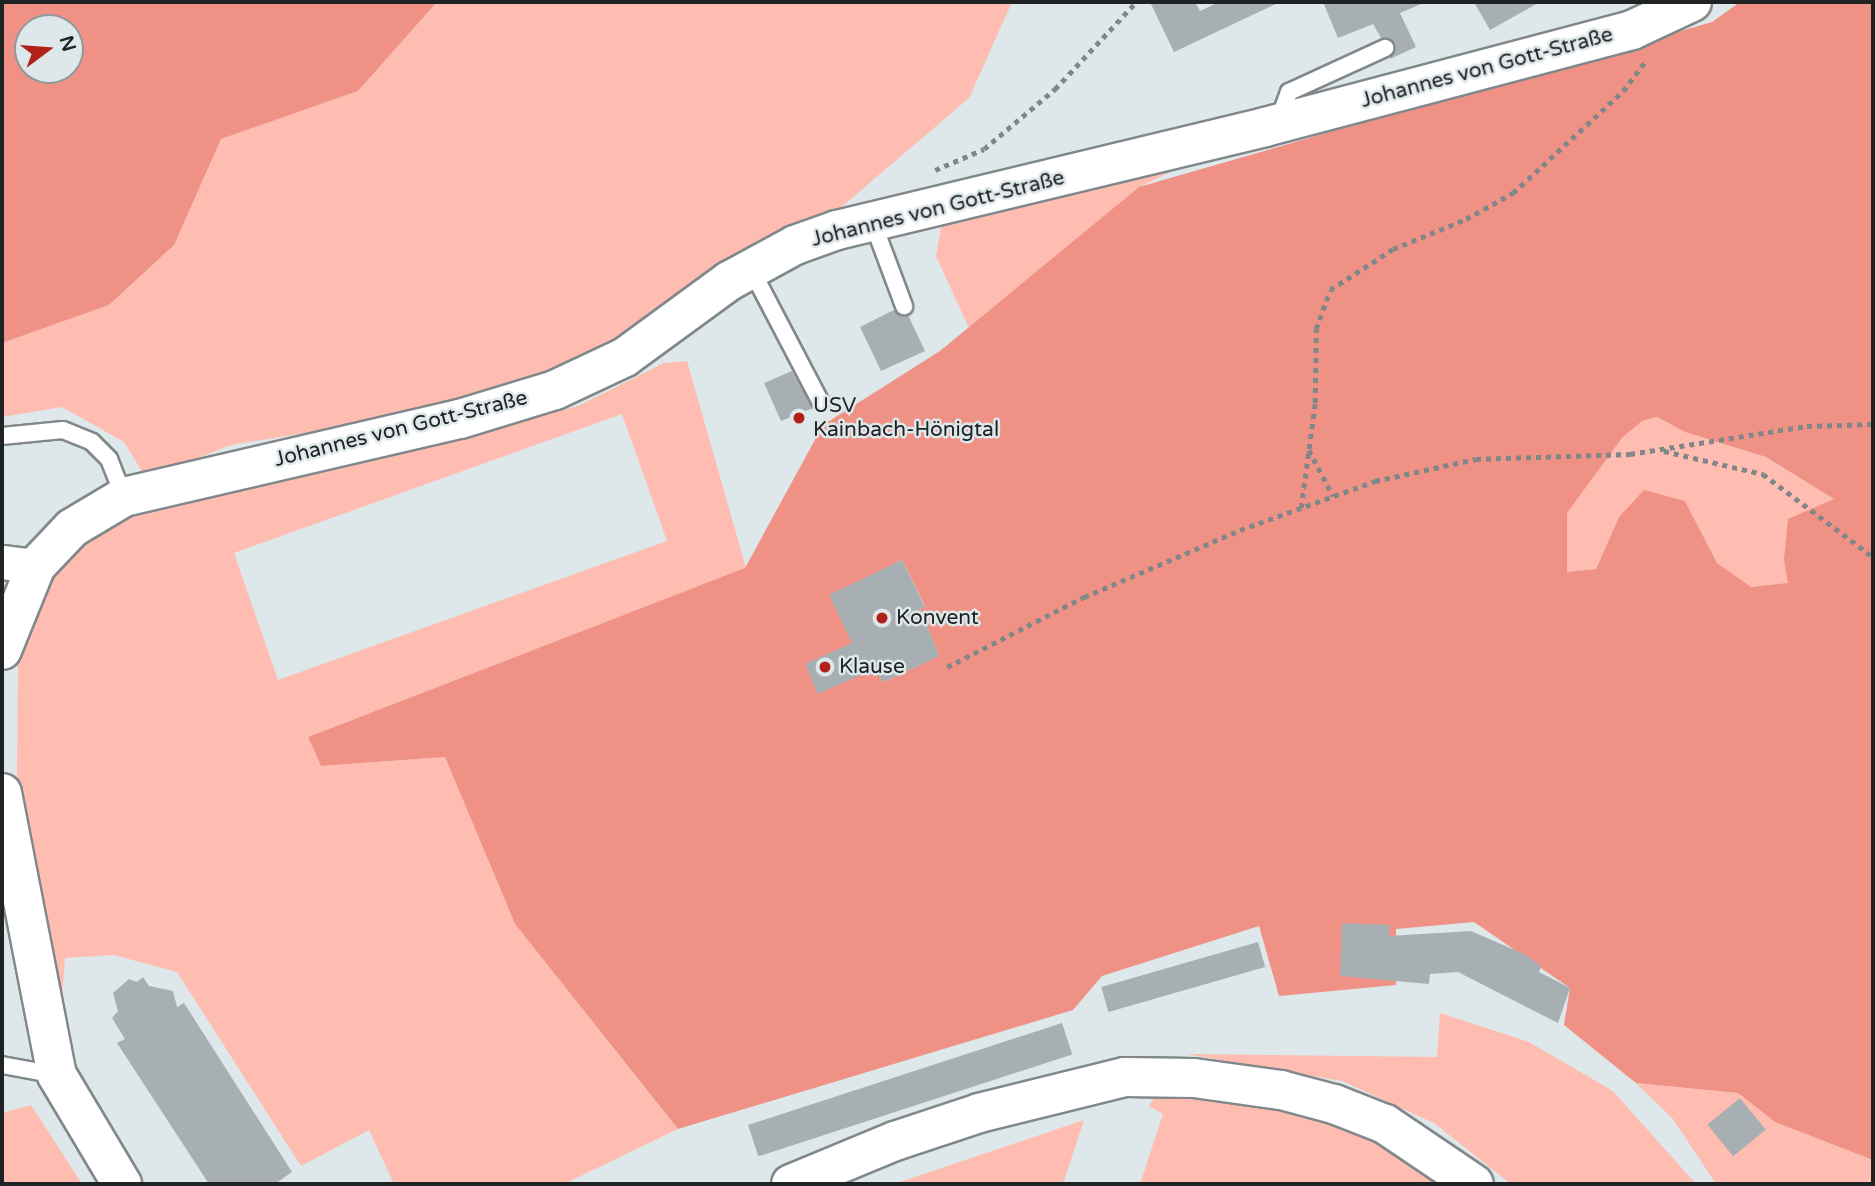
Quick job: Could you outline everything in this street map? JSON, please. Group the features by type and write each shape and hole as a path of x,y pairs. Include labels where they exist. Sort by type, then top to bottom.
{"street":[{"name":"Johannes von Gott-Straße","path":"2,650 19,564 124,497 460,419 555,390 625,357 751,269 795,245 873,223 1277,124 1632,30 1685,3"},
{"path":"2,793 57,1075 122,1184"},
{"path":"791,1184 895,1141 979,1113 1125,1077 1195,1078 1281,1090 1334,1104 1385,1124 1474,1184"}],"lane":[{"path":"1277,124 1289,92 1385,48"},
{"path":"873,223 904,306"},
{"path":"751,269 820,401"},
{"path":"2,436 63,430 92,442 109,459 124,497"},
{"path":"2,1065 57,1075"}],"path":[{"path":"922,176 984,149 1055,89 1136,2"},
{"path":"1301,508 1308,450 1315,329 1330,290 1393,249 1465,219 1513,192 1623,91"},
{"path":"947,667 1084,597 1374,481 1476,459 1660,450 1807,426 1873,424"},
{"path":"1308,450 1333,496"},
{"path":"1660,450 1763,474 1873,557"}],"shaded area":[{"path":"2,2 437,2 358,91 221,139 174,245 109,305 2,343"},
{"path":"437,2 1012,2 969,98 839,209 761,243 620,347 547,381 416,415 231,445 146,478 124,442 62,407 2,417 2,343 109,305 174,245 221,139 358,91"},
{"path":"1740,2 1873,2 1873,1160 1775,1122 1738,1093 1636,1083 1564,1025 1570,988 1474,922 1396,929 1396,985 1279,996 1259,926 1102,976 1073,1010 678,1129 515,924 445,757 321,766 308,737 745,568 823,425 940,351 1139,187 1712,22","holes":["1657,417 1685,432 1766,457 1834,499 1788,519 1784,560 1788,583 1751,587 1717,563 1685,501 1644,490 1619,517 1596,569 1567,572 1567,513 1622,438 1642,421","902,560 925,606 920,609 939,656 884,682 880,673 874,676 830,595"]},
{"path":"1265,127 1139,187 969,328 936,256 945,206"},
{"path":"687,361 746,568 308,737 321,766 445,757 515,924 678,1129 564,1184 394,1184 369,1130 301,1166 177,972 114,955 65,958 62,999 46,946 17,782 18,660 47,580 71,551 143,504 404,450 578,406 664,363","holes":["622,414 667,541 278,680 234,553"]},
{"path":"1657,417 1685,432 1766,457 1834,499 1784,559 1789,583 1750,587 1717,563 1685,501 1619,517 1596,569 1567,572 1566,513 1622,438 1642,421"},
{"path":"1440,1013 1529,1042 1613,1091 1696,1184 1511,1184 1434,1123 1342,1081 1186,1054 1437,1057"},
{"path":"1636,1083 1738,1093 1775,1122 1873,1160 1873,1184 1716,1184 1673,1119"},
{"path":"1158,1092 1265,1103 1384,1142 1445,1184 1140,1184 1163,1114 1149,1106"},
{"path":"31,1105 82,1184 2,1184 2,1113"},
{"path":"1084,1120 1063,1184 894,1184 912,1178"}],"building":[{"path":"1150,2 1195,2 1200,11 1219,2 1280,2 1174,52"},
{"path":"1323,2 1426,2 1400,13 1416,47 1390,59 1395,44 1381,38 1373,24 1338,38"},
{"path":"1474,2 1540,2 1490,30"},
{"path":"894,310 908,315 925,351 881,371 860,327"},
{"path":"792,371 813,408 781,421 764,383"},
{"name":"Konvent","path":"902,560 925,607 920,609 939,656 884,682 872,670 818,694 805,664 852,643 829,595"},
{"path":"1342,923 1390,925 1389,936 1471,931 1524,954 1541,966 1539,972 1570,988 1558,1023 1458,972 1430,974 1429,984 1340,976"},
{"path":"1258,942 1265,967 1108,1012 1101,987"},
{"path":"143,977 149,986 173,991 177,1007 184,1003 292,1172 275,1184 209,1184 117,1043 125,1039 112,1018 118,1011 113,993 129,979 137,982"},
{"path":"1062,1023 1072,1054 758,1156 748,1125"},
{"path":"1740,1098 1766,1130 1733,1156 1707,1124"}],"place":[{"name":"USV Kainbach-Hönigtal","path":"799,418"},
{"name":"Konvent","path":"882,618"},
{"name":"Klause","path":"825,667"}]}
